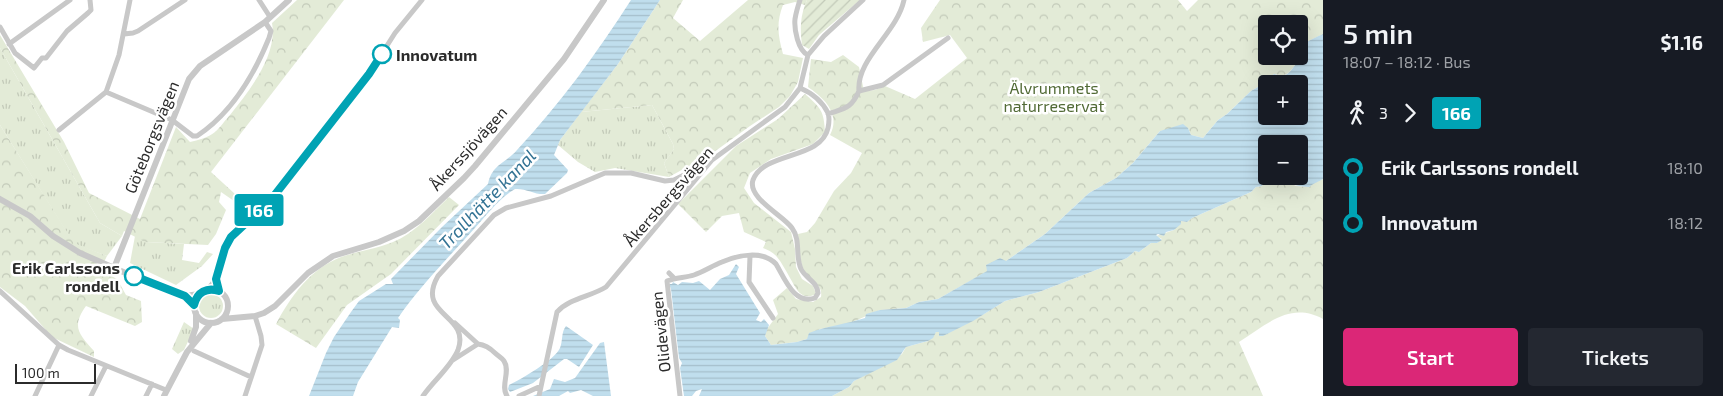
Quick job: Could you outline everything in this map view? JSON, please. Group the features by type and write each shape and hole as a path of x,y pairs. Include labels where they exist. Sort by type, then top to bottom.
{"street":[{"path":"9,44 70,0"},
{"path":"0,27 9,44 20,58 34,68 42,58 46,58 66,31 88,13 90,10 90,0"},
{"path":"59,130 106,92 119,55 130,0"},
{"path":"124,34 138,31 185,0"},
{"path":"106,92 172,120 193,136 197,136 221,117 251,78 260,60 271,31 268,19 259,0"},
{"name":"Göteborgsvägen","path":"114,268 182,94 194,72 268,19 290,0"},
{"path":"208,290 216,279 225,248 231,237 270,201 369,74 396,33 422,0"},
{"name":"Åkerssjövägen","path":"222,319 264,314 321,263 333,256 393,237 418,221 475,166 564,59 604,0"},
{"path":"800,0 795,30 801,50 804,54 808,55"},
{"name":"Åkersbergsvägen","path":"540,391 557,312 564,304 596,294 614,279 712,160 785,107 800,88 808,55 824,36 863,0"},
{"path":"800,88 814,95 828,114 848,108 859,91 858,82 865,66 899,17 904,0"},
{"path":"859,91 883,85 948,38"},
{"name":"Olidevägen","path":"680,396 667,281 695,275 722,262 763,255 772,260 792,291 799,298 808,300 817,296 816,284 800,268 796,235 792,228 774,214 754,192 752,182 766,167 783,158 817,145 827,134 828,114"},
{"path":"507,396 504,389 506,372 504,361 489,347 478,344 434,305 432,294 434,282 444,268 494,215 506,208 551,196 605,173 631,173 665,181 679,178 712,160"},
{"path":"0,199 30,216 65,244 114,268 185,296 194,305 196,313 196,328 190,352"},
{"path":"750,256 749,282 773,318"},
{"path":"669,273 674,278"},
{"path":"196,313 202,320 211,322 222,319 228,308 226,300 219,291 216,279"},
{"path":"0,290 59,344 106,366 152,384 165,393 211,322"},
{"path":"185,296 199,294 208,290 219,291"},
{"path":"194,305 199,294"},
{"path":"228,308 244,317"},
{"path":"245,396 262,345 256,316"},
{"path":"452,361 459,344 454,322"},
{"path":"35,396 59,344"},
{"path":"423,396 452,361 478,344"},
{"path":"190,352 251,377"},
{"path":"91,396 106,366"},
{"path":"146,396 152,384"},
{"path":"519,396 540,391"}],"green space":[{"path":"297,0 344,0 211,172 235,194 234,201 221,192 219,202 226,210 216,234 208,245 145,242 124,231 122,236 100,223 0,48 0,35 64,142 89,193 140,219 176,127 190,142 209,136 219,128 260,72 271,48 272,23"},
{"path":"660,0 683,0 673,18 700,41 748,0 807,0 805,5 795,2 783,5 779,18 779,35 783,54 803,58 798,82 790,96 779,107 714,152 669,177 664,163 674,149 673,144 652,105 581,112 618,64"},
{"path":"807,0 860,0 819,35 809,49 802,45 801,33 801,22"},
{"name":"Älvrummets naturreservat","path":"940,0 1178,0 1187,11 1198,0 1323,0 1323,34 1308,42 1308,15 1258,15 1258,65 1295,65 1285,75 1258,75 1258,87 1218,120 1203,138 1191,135 1188,128 1160,131 1133,163 1116,178 1089,193 1045,234 1006,261 987,269 988,271 938,299 919,302 906,308 880,310 848,324 820,329 807,339 771,345 765,336 767,329 778,314 773,300 787,288 796,299 813,302 821,297 820,289 803,269 798,234 807,232 815,223 834,191 851,173 862,153 830,135 833,127 832,113 825,101 808,87 811,59 831,62 843,55 859,67 864,91 875,90 885,86 915,99 967,58 950,35 923,42 921,28"},
{"path":"0,48 100,223 122,236 107,256 74,244 0,125"},
{"path":"805,94 821,110 825,132 813,144 771,159 750,173 744,188 754,203 791,232 795,249 796,267 802,279 813,286 816,294 811,296 803,295 797,290 776,256 763,248 766,242 744,232 739,213 722,216 706,232 678,204 736,146 778,119"},
{"path":"652,105 673,144 674,149 664,163 669,177 615,168 595,172 578,162 558,145 581,112"},
{"path":"0,125 74,243 107,256 100,270 117,279 126,295 141,301 142,322 135,326 86,306 81,313 78,325 84,340 94,351 94,357 52,337 25,306 0,287"},
{"path":"1323,179 1323,319 1311,314 1289,314 1279,317 1239,342 1263,396 832,396 849,387 854,381 902,354 906,347 928,341 936,332 979,317 1005,301 1039,292 1127,258 1135,251 1139,252 1151,243 1157,243 1162,239 1156,236 1174,230 1181,221 1187,222 1251,192 1256,187 1294,185 1309,187 1315,181"},
{"path":"449,197 459,205 391,274 347,305 316,348 276,324 302,284 320,269 341,257 401,238 423,222"},
{"path":"135,236 146,242 184,244 182,260 199,263 207,252 213,254 202,266 176,285 130,263"},
{"path":"211,294 216,295 222,301 222,311 216,317 211,318 206,317 200,311 199,306 200,301 206,295"},
{"path":"184,322 194,329 184,350 178,354 172,349"}],"water":[{"name":"Trollhätte kanal","path":"631,0 660,0 618,64 560,140 554,155 568,170 567,173 545,194 515,189 493,208 434,272 398,318 400,320 399,328 392,327 358,382 353,396 309,396 334,337 359,301 386,284 393,284 391,279 488,184 496,168 513,154 533,133 563,96"},
{"path":"1323,34 1323,179 1309,187 1296,185 1308,185 1308,135 1258,135 1258,185 1262,186 1256,187 1251,192 1187,222 1181,221 1181,224 1174,230 1166,232 1164,236 1156,235 1162,240 1157,243 1151,243 1139,252 1135,251 1127,258 1039,292 1005,301 973,321 943,336 939,336 939,332 936,332 933,338 906,347 897,360 854,381 849,387 832,396 699,396 702,389 696,391 692,396 684,396 680,368 682,363 679,358 669,284 673,282 678,285 682,282 693,283 699,281 710,290 720,279 729,275 736,264 739,267 736,274 760,313 756,320 761,322 764,319 769,325 765,336 771,345 807,339 809,333 865,318 866,314 880,310 906,308 919,302 938,299 987,271 986,265 1000,258 1006,261 1045,234 1089,193 1116,178 1133,163 1160,131 1183,124 1188,128 1191,135 1203,138 1218,120 1258,87 1258,125 1308,125 1308,75 1285,75 1295,65 1308,65 1308,42"},
{"path":"566,326 593,345 579,367 564,359 533,383 510,392 508,389 509,385 537,369 557,353"},
{"path":"604,342 611,396 593,396 581,390 570,393 568,391 559,396 533,396 550,389 554,379 565,382 575,378 600,343"}],"bus line":[{"name":"166","path":"134,276 185,296 194,305 197,297 202,292 213,289 219,291 216,279 228,241 252,216 270,201 369,74 382,54"}],"place":[{"name":"Innovatum","path":"382,54"},
{"name":"Erik Carlssons rondell","path":"134,276"}]}
